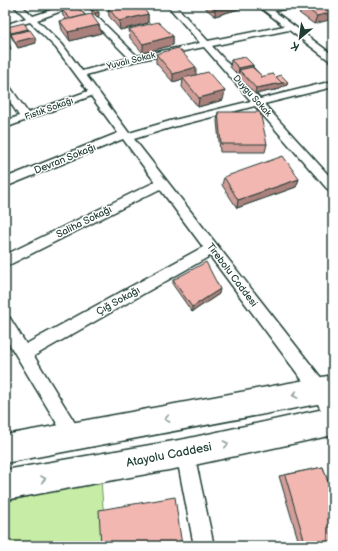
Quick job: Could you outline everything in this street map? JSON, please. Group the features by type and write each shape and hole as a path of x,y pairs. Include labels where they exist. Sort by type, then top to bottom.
{"main road":[{"path":"5,449 326,389"},
{"name":"Atayolu Caddesi","path":"5,485 185,453 333,421"}],"street":[{"name":"Tirebolu Caddesi","path":"17,5 33,19 58,46 212,248 326,389 333,416"},
{"path":"5,28 74,5"},
{"path":"81,5 135,60"},
{"name":"Duygu Sokak","path":"171,5 333,188"},
{"path":"261,5 333,59"},
{"path":"268,10 290,5"},
{"name":"Yuvalı Sokak","path":"80,74 205,44 290,27"},
{"name":"Devran Sokağı","path":"5,183 126,135 333,84"},
{"path":"5,86 25,117"},
{"name":"Fıstık Sokağı","path":"5,125 94,92"},
{"name":"Saliha Sokağı","path":"5,261 163,184"},
{"name":"Çığ Sokağı","path":"23,354 212,248"},
{"path":"5,322 74,436"},
{"path":"185,453 204,546"}],"green space":[{"path":"101,480 106,546 5,546 5,502"}],"building":[{"path":"120,5 139,5 148,14 119,21 108,8"},
{"path":"212,5 224,5 215,7"},
{"path":"302,5 333,5 333,12 317,16"},
{"path":"76,6 85,15 71,19 62,10"},
{"path":"92,9 95,9 99,12 95,13"},
{"path":"91,14 99,25 68,32 60,21"},
{"path":"158,22 173,36 143,44 129,29"},
{"path":"24,23 28,29 11,33 7,27"},
{"path":"30,30 35,37 15,42 11,34"},
{"path":"5,36 9,43 5,44"},
{"path":"178,48 196,67 173,74 156,54"},
{"path":"245,57 253,65 239,68 231,60"},
{"path":"252,67 262,76 260,77 273,74 282,83 256,88 239,70"},
{"path":"208,72 225,91 199,98 183,78"},
{"path":"281,75 288,82 282,83 276,77"},
{"path":"218,112 260,112 267,144 221,144"},
{"path":"283,156 299,179 238,200 224,177"},
{"path":"206,262 220,289 192,307 173,280"},
{"path":"323,467 330,488 333,488 333,546 306,546 285,475"},
{"path":"175,497 182,546 101,546 99,510"}]}
